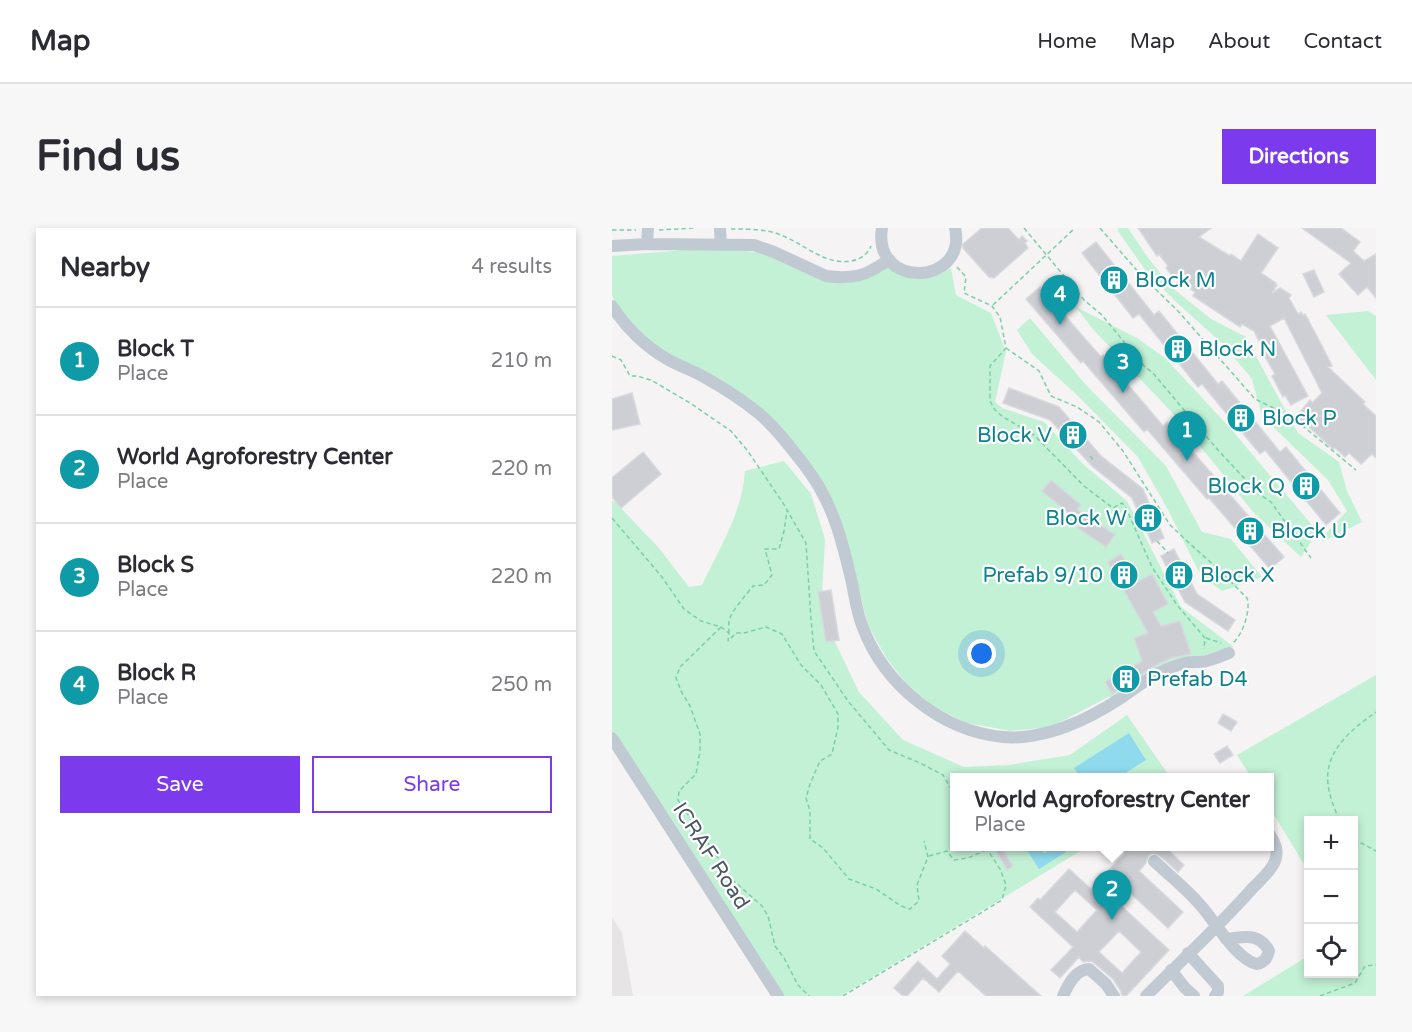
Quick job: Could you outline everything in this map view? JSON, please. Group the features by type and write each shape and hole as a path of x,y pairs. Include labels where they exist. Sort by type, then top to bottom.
{"lane":[{"path":"882,228 882,245 890,260 897,267 917,274 927,273 945,263 955,244 955,228"},
{"path":"647,244 649,229"},
{"path":"720,229 721,244"},
{"path":"612,246 721,244 763,247 826,276 835,277 852,277 870,272 890,260"},
{"path":"612,306 644,343 666,358 704,377 758,413 806,467 827,500 840,535 862,625 871,647 897,682 935,714 957,725 1004,738 1032,736 1062,729 1077,722 1119,699 1165,669 1185,663 1207,661 1227,648"},
{"name":"ICRAF Road","path":"612,738 778,996"},
{"path":"1146,996 1243,899 1274,864 1277,853 1274,844"},
{"path":"1154,861 1185,888 1226,939"},
{"path":"1188,953 1218,986 1215,996"},
{"path":"1063,996 1069,983 1083,969 1089,969 1106,984 1114,996"},
{"path":"1171,970 1194,996"}],"path":[{"path":"612,230 694,228"},
{"path":"1024,228 1084,300 1102,315 1217,449 1259,494 1271,502 1311,558"},
{"path":"992,306 1075,228"},
{"path":"1100,228 1140,274 1178,311 1255,399 1292,417 1356,470"},
{"path":"720,229 772,232 789,238 824,257 843,262 861,259 872,244"},
{"path":"945,263 955,264 966,278 964,293 992,306 1000,317 1006,348 1039,371 1051,396 1077,407 1099,422 1123,451 1170,525 1247,598 1249,604 1242,632 1239,638 1227,648 1205,638 1177,605 1152,567 1125,506 1122,503 1113,508 1084,486 1034,435 995,410 990,402 990,366 1006,348"},
{"path":"612,356 621,360 630,376 651,381 690,403 731,431 747,450 806,543 814,651 849,701 889,750 943,776 950,787"},
{"path":"1090,456 1095,462"},
{"path":"787,510 779,549 765,549 772,575 764,585 753,586 738,604 729,619 728,641 736,633 766,627 782,634 801,665 820,685 838,714 838,728 832,754 820,761 806,798 810,811 810,839 823,848 849,879 876,889 901,906 910,909 919,901 917,885 928,857 924,841"},
{"path":"612,518 662,577 684,609 701,621 721,627 729,633"},
{"path":"1157,541 1168,553"},
{"path":"721,627 680,667 676,678 690,706 700,734 696,774 679,791 678,800 722,862 728,876 762,906 768,916 775,946 798,985 809,996"},
{"path":"1205,638 1204,650 1207,661"},
{"path":"1338,816 1328,784 1329,764 1337,747 1344,739 1376,712"},
{"path":"1358,842 1376,851"},
{"path":"928,857 947,851 954,860 968,858 981,851"},
{"path":"843,996 1002,900 1006,885 1000,869 988,851"},
{"path":"1320,996 1354,983 1365,966 1376,965"}],"shaded area":[{"path":"612,917 622,933 633,996 612,996"}],"green space":[{"path":"1118,228 1128,228 1170,286 1211,319 1246,337 1298,433 1339,462 1347,491 1362,522 1322,542 1328,531 1347,511 1328,480 1262,416 1252,379 1223,344 1176,302 1146,271"},
{"path":"708,248 767,253 823,280 888,265 916,279 939,275 951,268 956,295 991,313 1006,352 995,402 1002,408 1044,422 1084,465 1127,501 1181,607 1234,647 1184,661 1117,697 1108,697 1051,727 1011,731 967,723 934,707 907,684 887,659 868,625 838,512 815,469 759,411 642,339 617,308 612,295 612,256"},
{"path":"1076,307 1137,338 1165,358 1231,429 1316,530 1301,557 1253,512 1180,421 1092,328"},
{"path":"1368,311 1376,316 1376,380 1326,315"},
{"path":"1030,318 1086,385 1166,466 1202,532 1231,539 1262,577 1222,591 1200,574 1138,457 1078,396 1032,354 1017,330"},
{"path":"784,461 811,494 825,539 821,613 859,692 903,740 964,767 1009,765 1070,755 1127,715 1167,773 950,773 950,851 1080,851 841,996 783,996 612,732 612,501 658,547 689,587 702,585 735,515 745,471"},
{"path":"1376,675 1376,996 1243,996 1304,958 1304,978 1358,978 1358,816 1304,816 1304,864 1274,815 1274,773 1248,773 1237,755"}],"water":[{"path":"1129,733 1146,760 1125,773 1077,773 1074,768"},
{"path":"1028,851 1066,852 1039,869"}],"building":[{"path":"982,228 1008,228 1019,240 1022,236 1027,241 1025,243 1028,248 994,278 989,277 963,248 963,244"},
{"path":"1138,228 1211,228 1199,237 1241,261 1258,234 1278,248 1261,273 1276,283 1272,293 1280,288 1291,295 1289,298 1298,314 1301,312 1305,314 1320,342 1332,366 1328,367 1365,402 1363,404 1376,416 1376,458 1372,454 1361,464 1349,453 1345,457 1297,416 1310,400 1312,403 1322,393 1284,318 1270,326 1308,396 1291,405 1285,395 1283,397 1272,376 1275,374 1260,348 1262,347 1254,331 1242,324 1240,327 1193,296 1195,292 1175,279 1166,268 1168,266 1159,254 1157,256"},
{"path":"1302,228 1341,228 1360,242 1353,251 1364,261 1376,254 1376,298 1367,287 1358,295 1339,274 1351,263"},
{"path":"1096,242 1154,315 1159,311 1218,384 1222,381 1280,452 1286,447 1340,513 1326,525 1265,450 1260,454 1202,384 1198,387 1139,314 1133,318 1082,253"},
{"path":"1314,270 1324,292 1314,297 1303,274"},
{"path":"1040,287 1101,357 1103,355 1163,426 1167,422 1284,557 1270,569 1147,429 1144,432 1083,361 1081,363 1026,299"},
{"path":"1009,388 1059,407 1101,456 1143,489 1164,538 1152,543 1132,498 1092,466 1050,420 1003,403"},
{"path":"632,393 640,424 612,430 612,399"},
{"path":"643,452 661,474 621,508 612,497 612,478"},
{"path":"1051,480 1081,505 1077,509 1115,535 1106,547 1078,528 1081,524 1042,491"},
{"name":"Block X","path":"1174,549 1197,594 1235,620 1228,631 1185,602 1161,556"},
{"path":"1121,554 1137,582 1152,574 1168,604 1153,612 1161,626 1180,621 1191,654 1171,658 1153,667 1112,694 1105,682 1142,661 1134,638 1148,633 1108,562"},
{"path":"831,590 839,640 826,642 818,592"},
{"path":"1223,714 1237,722 1231,731 1218,723"},
{"path":"1227,746 1233,755 1220,763 1214,754"},
{"path":"996,851 1003,851 1013,866 1007,870"},
{"path":"1123,851 1169,851 1184,865 1178,872 1159,855 1152,853 1139,871 1183,912 1168,928 1114,878 1104,890 1169,950 1126,996 1122,996 1113,979 1091,961 1083,962 1079,957 1060,978 1051,970 1073,947 1030,907 1038,898 1040,900 1069,869 1091,889 1125,853","holes":["1075,890 1097,910 1077,932 1055,912","1119,931 1141,952 1122,973 1099,952"]},
{"path":"965,931 1041,996 986,996 958,971 939,992 923,978 907,996 903,996 894,988 918,961 937,979 950,964 942,956"}],"place":[{"name":"Block M","path":"1114,280"},
{"name":"Block R","path":"1060,325"},
{"name":"Block N","path":"1178,349"},
{"name":"Block S","path":"1123,393"},
{"name":"Block P","path":"1241,418"},
{"name":"Block V","path":"1073,435"},
{"name":"Block T","path":"1187,461"},
{"name":"Block Q","path":"1306,486"},
{"name":"Block W","path":"1148,518"},
{"name":"Block U","path":"1250,531"},
{"name":"Prefab 9/10","path":"1124,575"},
{"name":"Block X","path":"1179,575"},
{"name":"Prefab D4","path":"1126,679"},
{"name":"World Agroforestry Center","path":"1112,920"}]}
